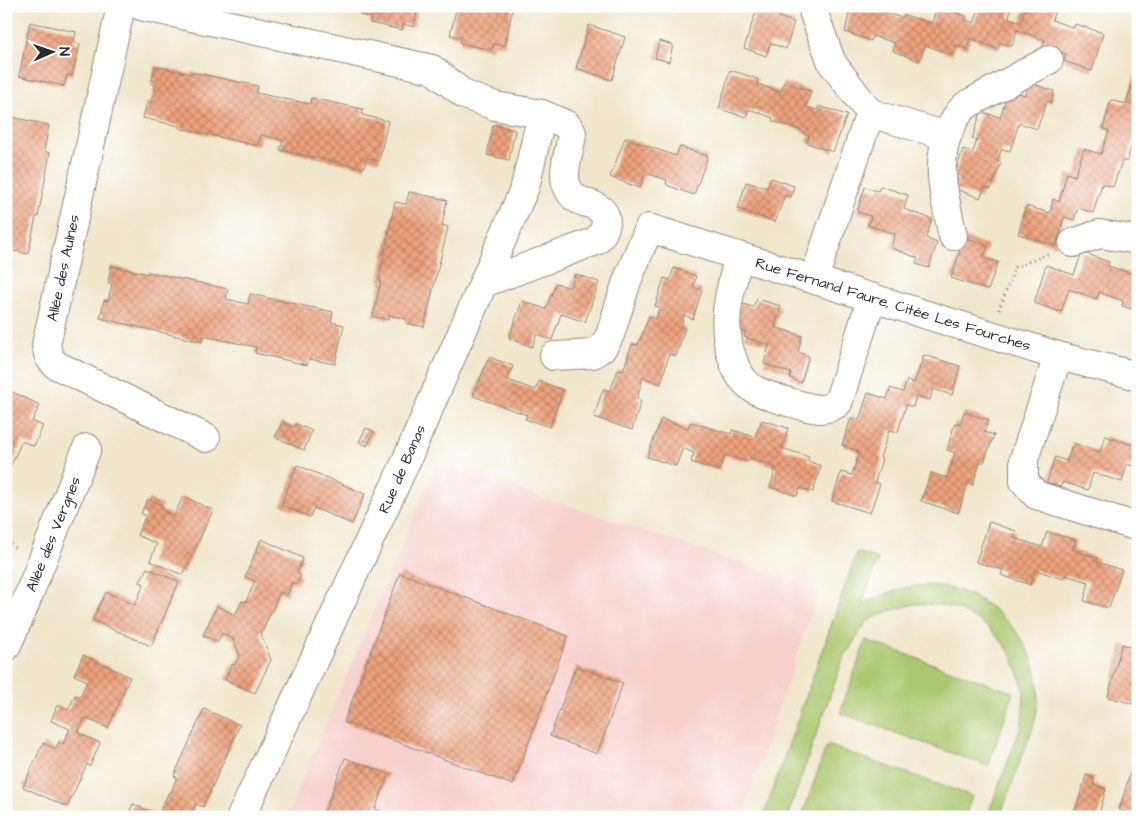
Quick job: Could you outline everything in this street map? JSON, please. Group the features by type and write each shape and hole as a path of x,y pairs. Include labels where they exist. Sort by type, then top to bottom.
{"street":[{"name":"Allée des Aulnes","path":"121,6 46,346 49,357 56,365 206,438"},
{"path":"141,6 432,68 465,95 495,106 542,114 567,125 572,133 564,174 566,184 576,199 599,208 605,216 606,225 601,236 596,241 484,283"},
{"path":"814,14 832,63 870,113 947,136"},
{"path":"952,236 941,175 941,162 947,136 957,115 968,104 1049,60"},
{"path":"814,278 870,113"},
{"name":"Rue de Banas","path":"241,817 403,468 484,283 525,187 542,114"},
{"name":"Rue Fernand Faure, Citée Les Fourches","path":"554,356 593,354 603,347 610,336 628,281 649,228 814,278 1058,356 1138,376"},
{"path":"1074,243 1099,234 1133,239 1138,238"},
{"path":"739,256 726,308 726,337 730,354 742,378 752,388 785,401 819,410 830,409 838,403 872,297"},
{"path":"1058,356 1024,459 1024,481 1036,496 1138,527"},
{"name":"Allée des Vergnes","path":"6,647 87,448"}],"path":[{"path":"991,334 1015,267 1074,243"}],"shaded area":[{"path":"437,463 799,582 819,592 741,817 286,817"}],"green space":[{"path":"857,552 878,559 862,604 895,591 916,586 940,586 962,592 984,602 1003,617 1019,635 1030,655 1037,677 1038,701 1036,716 1000,817 987,817 1022,724 1024,690 1013,657 992,631 980,621 956,609 941,605 915,604 889,611 867,621 843,659 790,809 790,817 763,817"},
{"path":"866,640 1014,693 988,766 840,713"},
{"path":"827,745 972,796 965,817 802,816"}],"building":[{"path":"294,6 312,6 311,11"},
{"path":"362,6 418,6 414,27 403,24 402,30 370,23 371,18 360,15"},
{"path":"457,6 513,6 505,46 493,44 492,50 460,43 462,37 450,35"},
{"path":"758,6 783,6 779,17 794,22 786,49 770,43 766,56 744,48"},
{"path":"827,6 883,6 883,12 902,18 904,15 932,23 937,6 966,16 965,20 974,23 980,6 998,6 1010,11 1009,18 1021,22 1026,6 1056,6 1052,20 1074,28 1075,24 1103,33 1092,71 1064,61 1066,54 1043,46 1045,40 1017,30 1012,46 1000,43 998,49 970,38 967,49 955,45 952,55 925,45 919,61 893,51 895,43 873,36 871,41 845,32 849,14"},
{"path":"30,22 76,32 74,43 80,44 72,76 67,75 64,86 19,76"},
{"path":"589,25 625,37 612,80 576,68"},
{"path":"659,41 673,45 669,62 655,58"},
{"path":"155,66 258,86 256,93 310,104 311,98 363,109 362,115 388,121 379,161 367,158 364,168 280,150 283,140 261,135 258,146 143,118 147,102 151,103 155,85 151,84"},
{"path":"730,70 758,79 757,84 781,92 784,82 811,91 806,107 817,110 819,106 847,115 833,152 807,143 809,136 800,130 772,121 773,118 749,109 746,117 719,109"},
{"path":"1134,76 1138,77 1138,140 1134,138 1127,161 1122,161 1113,187 1102,184 1093,213 1078,208 1074,220 1064,217 1056,246 1018,234 1026,206 1050,213 1053,199 1059,202 1067,173 1075,176 1084,149 1101,154 1109,131 1103,128 1111,100 1126,104"},
{"path":"1030,83 1054,91 1051,103 1047,101 1037,129 1019,123 1010,151 1002,149 997,161 1001,163 991,189 985,187 980,198 956,189 958,179 954,177 963,149 973,152 977,140 972,139 981,112 1000,117 1009,90 1025,95"},
{"path":"11,117 49,125 44,151 50,153 38,217 36,217 28,254 10,250 10,246 6,245 6,129 8,129"},
{"path":"493,125 515,130 509,160 487,155"},
{"path":"625,138 676,156 681,147 708,156 694,195 669,186 666,184 667,180 645,173 640,188 610,177"},
{"path":"771,178 794,186 791,197 785,195 775,222 738,209 746,182 767,188"},
{"path":"880,186 908,195 904,209 932,219 926,238 937,243 929,268 916,264 918,258 891,248 895,234 868,225 871,216 857,212 865,187 878,191"},
{"path":"409,192 447,200 442,225 448,227 424,327 406,323 407,319 389,315 388,320 373,316 395,202 406,204"},
{"path":"960,236 988,246 983,258 998,262 988,290 951,278 960,251 957,250"},
{"path":"1082,252 1109,262 1108,266 1133,274 1134,267 1138,268 1138,311 1122,306 1123,301 1099,292 1097,299 1069,289 1061,312 1034,303 1046,265 1074,275"},
{"path":"111,266 228,289 226,299 248,304 250,294 333,312 331,322 344,325 335,364 309,359 307,365 255,353 256,347 203,336 202,342 100,318 104,300 108,301 112,283 108,283"},
{"path":"674,268 696,276 693,287 702,290 693,319 684,315 681,327 685,328 676,356 669,354 661,384 643,377 637,399 641,401 632,430 594,417 603,389 610,391 618,370 623,371 632,344 638,345 649,316 656,319 659,307 655,306 664,278 670,280"},
{"path":"575,274 599,282 585,322 561,314 552,340 537,334 532,347 509,338 522,301 546,309 556,283 570,288"},
{"path":"757,299 781,306 775,327 802,336 798,352 809,356 801,383 790,378 791,373 764,364 769,345 744,337 746,332 732,328 740,303 753,307"},
{"path":"924,355 960,366 952,395 933,389 930,400 916,396 913,407 906,405 898,432 889,430 875,482 880,484 870,513 832,501 841,472 852,475 859,452 842,445 851,418 859,420 868,393 887,399 890,388 903,392 907,380 914,383"},
{"path":"489,357 513,366 508,380 535,390 539,381 563,390 550,427 525,419 527,415 473,396"},
{"path":"6,389 40,405 32,421 43,426 34,446 22,441 11,465 6,462"},
{"path":"964,412 989,420 984,432 994,435 984,462 980,462 973,485 968,484 958,513 921,501 931,473 947,478 955,453 947,450 955,423 960,424"},
{"path":"661,419 688,428 690,422 731,434 732,430 755,437 762,420 788,428 782,448 809,457 808,461 821,466 813,492 800,488 797,496 770,487 776,467 750,458 748,462 725,455 719,471 691,462 694,453 683,448 676,466 647,457"},
{"path":"282,422 294,427 296,424 312,431 304,450 275,437"},
{"path":"366,428 374,432 367,446 359,442"},
{"path":"1105,436 1133,445 1135,439 1138,440 1138,468 1127,464 1122,482 1093,473 1088,490 1063,482 1060,487 1047,482 1055,457 1067,461 1073,443 1100,452"},
{"path":"297,465 365,494 352,524 314,508 310,517 281,505"},
{"path":"183,496 213,510 183,575 150,561 157,544 137,535 146,516 141,513 148,499 162,505 161,510 174,516"},
{"path":"989,522 1016,531 1014,538 1042,547 1047,532 1076,540 1073,550 1098,558 1097,562 1122,570 1109,608 1084,601 1089,582 1065,575 1063,579 1035,570 1030,585 1001,575 1003,570 976,562"},
{"path":"261,539 303,558 297,573 301,576 297,585 292,582 287,595 280,592 263,630 260,631 271,660 255,693 225,679 232,664 235,665 240,655 233,639 222,633 218,642 203,635 217,606 235,615 242,601 246,602 255,581 245,577"},
{"path":"147,568 179,582 151,646 92,620 106,592 135,605 144,584 140,582"},
{"path":"400,573 568,636 513,785 344,722"},
{"path":"1122,644 1138,649 1137,705 1108,697"},
{"path":"83,655 130,677 108,728 85,718 78,733 100,743 90,766 87,764 67,807 23,787 43,743 55,749 59,742 63,744 70,729 51,721 57,705 68,710 75,695 80,697 87,681 74,675"},
{"path":"576,666 623,683 597,754 550,736"},
{"path":"204,709 240,725 203,807 196,804 190,817 127,817 133,804 158,815 169,792 171,793 177,777 174,776"},
{"path":"1138,751 1138,816 1119,810"},
{"path":"345,758 389,774 375,809 398,817 334,817 324,813"},
{"path":"1086,775 1094,778 1093,785 1106,789 1098,817 1074,817"}]}
